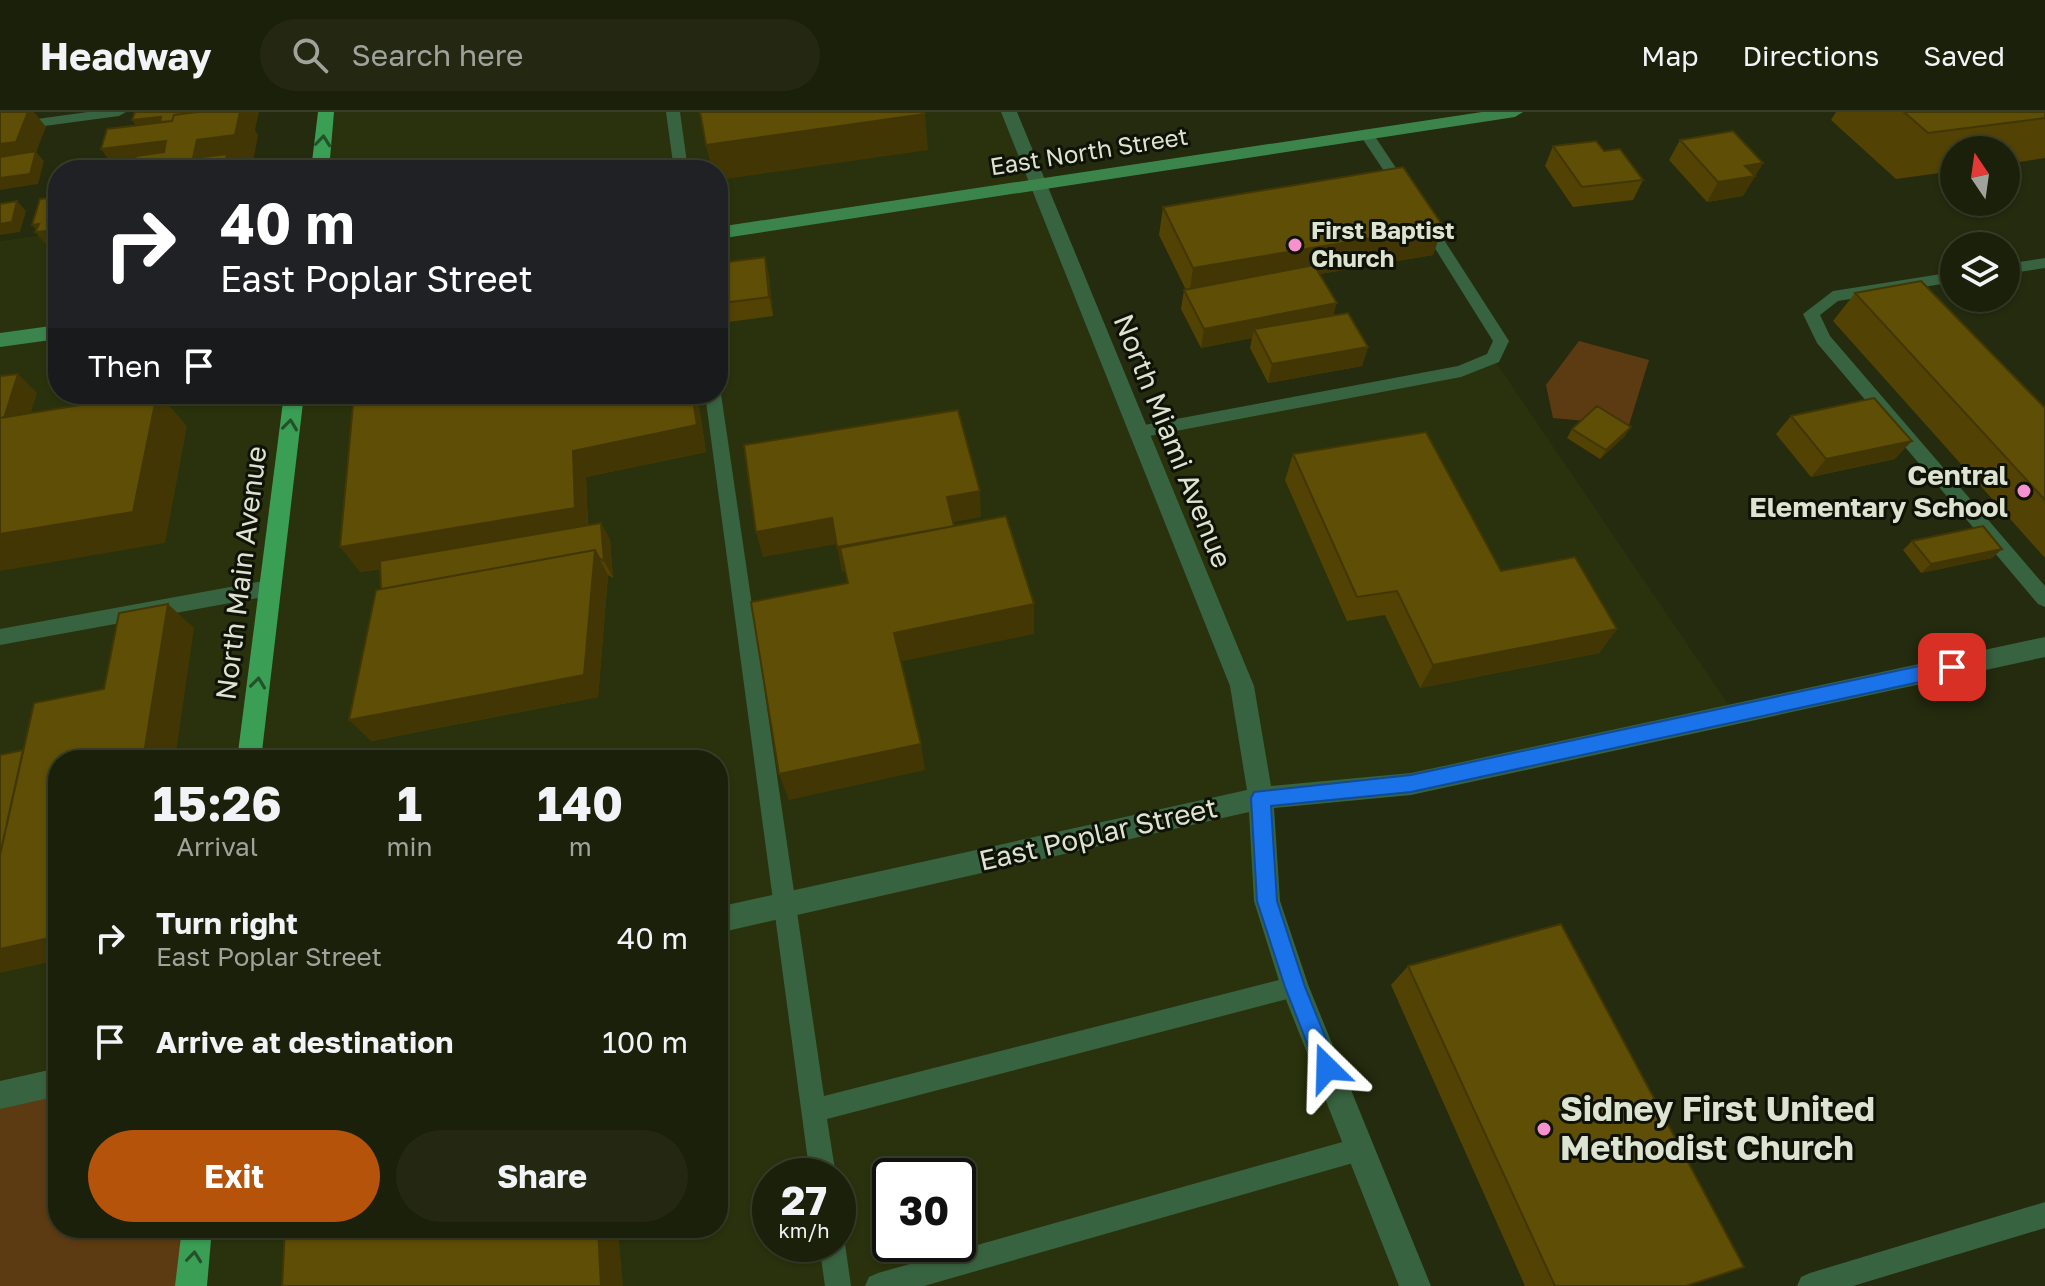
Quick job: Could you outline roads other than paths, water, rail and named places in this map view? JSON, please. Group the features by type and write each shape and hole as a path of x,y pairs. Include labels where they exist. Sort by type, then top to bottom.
{"main road":[{"path":"321,160 326,112"},
{"name":"East North Street","path":"728,232 1515,112"},
{"path":"0,340 48,333"},
{"name":"North Main Avenue","path":"250,750 293,404"},
{"path":"191,1286 196,1238"}],"street":[{"name":"North Miami Avenue","path":"1009,112 1242,686 1261,798 1267,901 1295,987 1415,1286"},
{"name":"East Poplar Street","path":"728,918 1261,798 1411,784 2045,647"},
{"path":"0,1095 48,1084"}],"lane":[{"path":"0,128 119,112"},
{"path":"673,112 680,160"},
{"path":"1139,432 1461,371 1493,358 1501,341 1367,135"},
{"path":"2020,267 2045,263"},
{"path":"1940,279 1833,296 1811,314 1823,339 2045,599"},
{"path":"714,404 820,1158"},
{"path":"0,637 269,588"},
{"path":"813,1111 1295,987"},
{"path":"878,1286 1360,1149"},
{"path":"1810,1286 2045,1215"},
{"path":"835,1262 838,1286"}],"place":[{"name":"First Baptist Church","path":"1295,245"},
{"name":"Central Elementary School","path":"2024,491"},
{"name":"Sidney First United Methodist Church","path":"1544,1129"}]}
